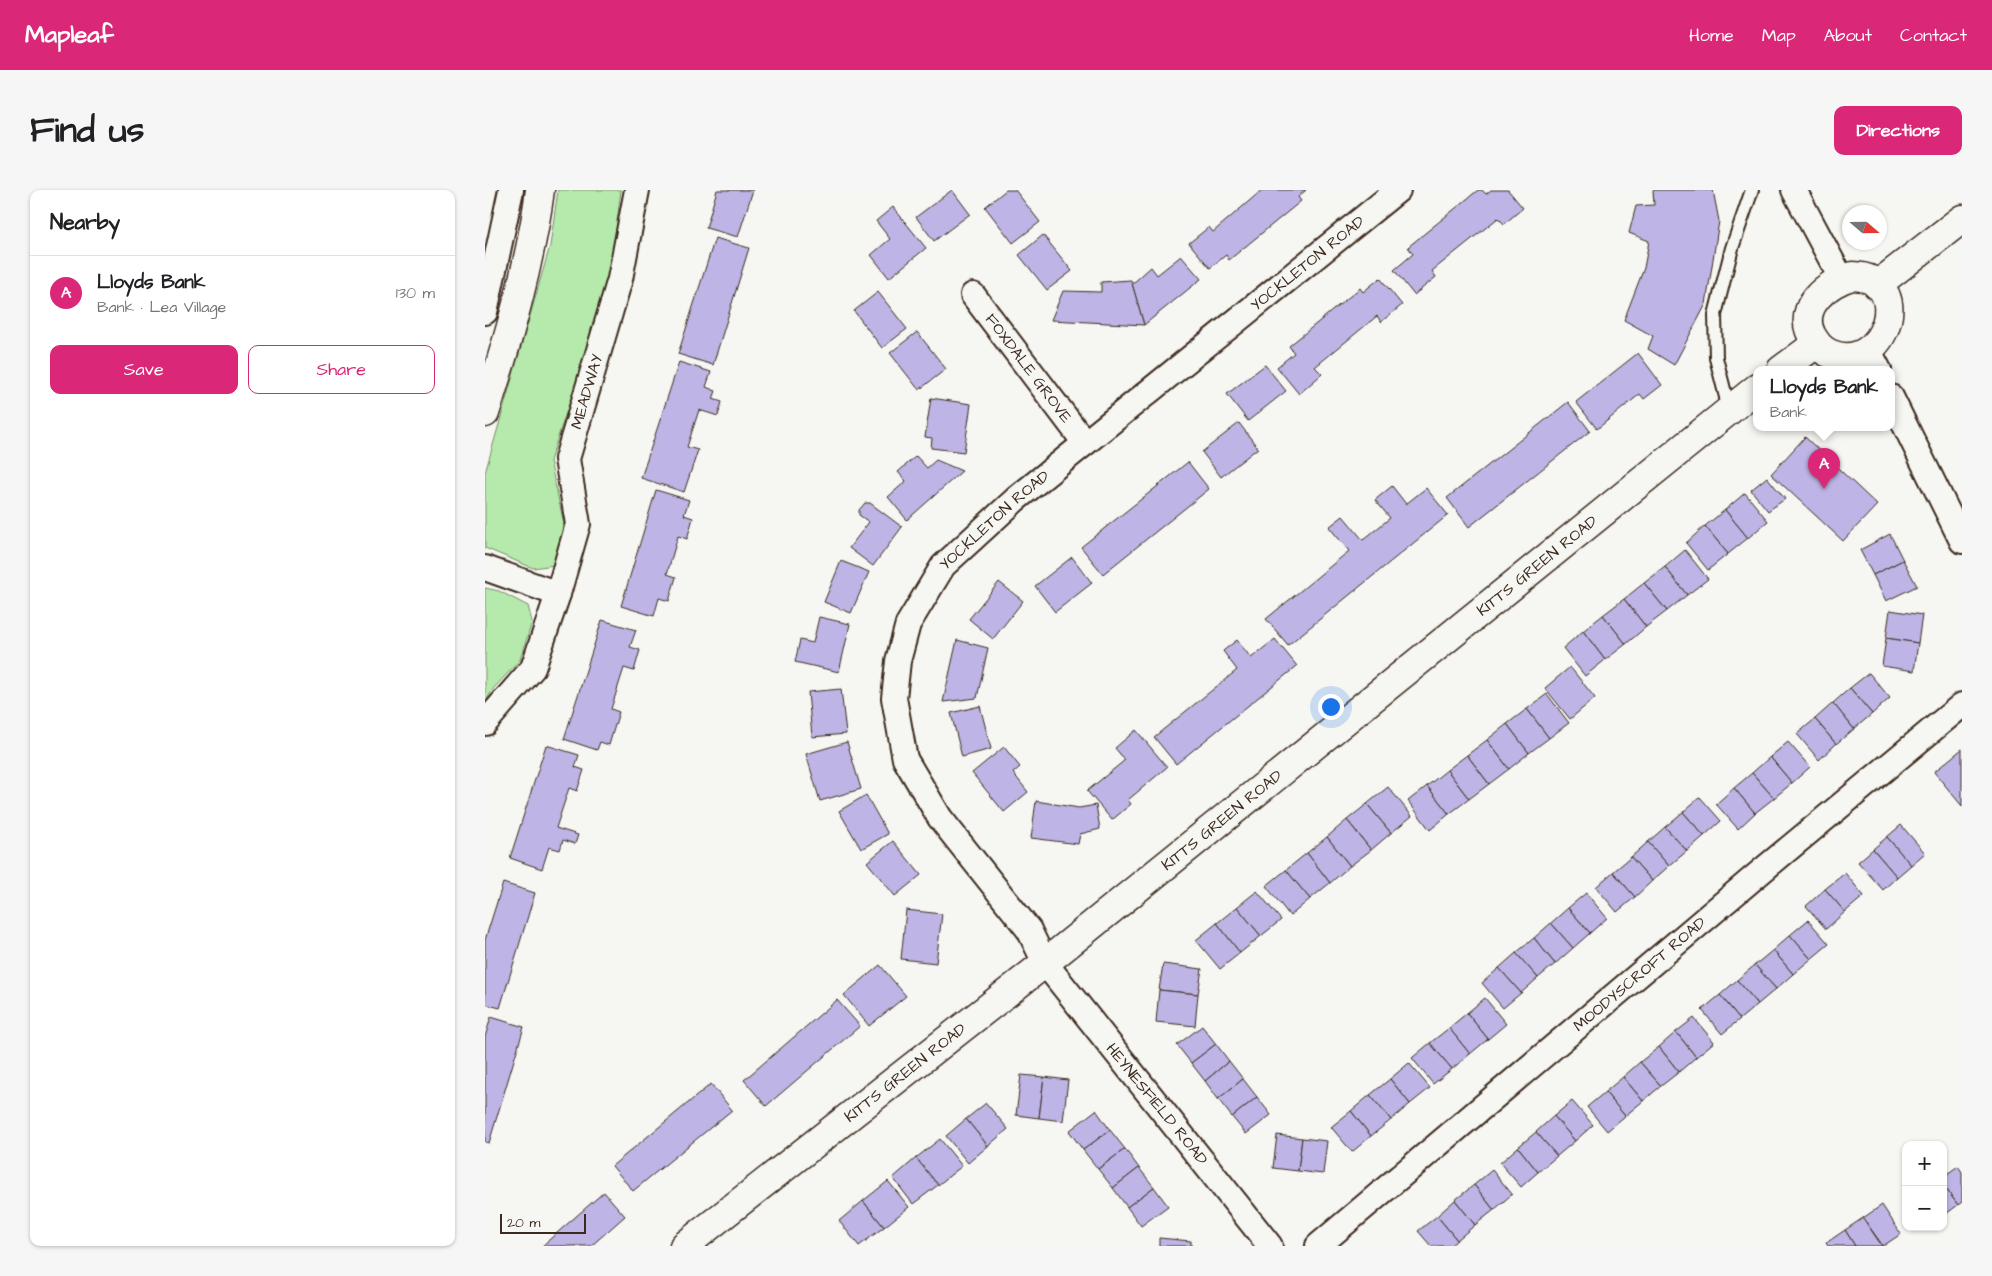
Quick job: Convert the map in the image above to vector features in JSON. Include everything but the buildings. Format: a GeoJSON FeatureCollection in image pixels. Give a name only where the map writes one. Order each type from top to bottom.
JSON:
{"type":"FeatureCollection","features":[{"type":"Feature","properties":{"kind":"street"},"geometry":{"type":"LineString","coordinates":[[485,312],[511,190]]}},
{"type":"Feature","properties":{"kind":"street"},"geometry":{"type":"LineString","coordinates":[[485,413],[510,333],[537,218],[540,190]]}},
{"type":"Feature","properties":{"kind":"street","name":"MEADWAY"},"geometry":{"type":"LineString","coordinates":[[485,724],[533,668],[558,594],[578,524],[567,459],[620,279],[637,190]]}},
{"type":"Feature","properties":{"kind":"street","name":"YOCKLETON ROAD"},"geometry":{"type":"LineString","coordinates":[[1045,963],[1029,930],[940,818],[905,759],[894,698],[898,661],[908,624],[943,566],[1016,499],[1398,190]]}},
{"type":"Feature","properties":{"kind":"street"},"geometry":{"type":"LineString","coordinates":[[1794,190],[1841,278]]}},
{"type":"Feature","properties":{"kind":"street"},"geometry":{"type":"LineString","coordinates":[[1877,285],[1962,218]]}},
{"type":"Feature","properties":{"kind":"street"},"geometry":{"type":"LineString","coordinates":[[1863,276],[1877,285],[1885,295],[1889,306],[1889,320],[1873,360],[1854,356],[1842,358],[1822,349],[1816,344],[1809,331],[1807,315],[1812,304],[1820,294],[1841,278],[1863,276]]}},
{"type":"Feature","properties":{"kind":"street","name":"FOXDALE GROVE"},"geometry":{"type":"LineString","coordinates":[[973,295],[1085,443]]}},
{"type":"Feature","properties":{"kind":"street"},"geometry":{"type":"LineString","coordinates":[[1786,366],[1816,344]]}},
{"type":"Feature","properties":{"kind":"street","name":"KITTS GREEN ROAD"},"geometry":{"type":"LineString","coordinates":[[684,1246],[1045,963],[1753,391]]}},
{"type":"Feature","properties":{"kind":"street"},"geometry":{"type":"LineString","coordinates":[[1895,405],[1962,541]]}},
{"type":"Feature","properties":{"kind":"street"},"geometry":{"type":"LineString","coordinates":[[485,568],[558,594]]}},
{"type":"Feature","properties":{"kind":"street","name":"MOODYSCROFT ROAD"},"geometry":{"type":"LineString","coordinates":[[1318,1246],[1962,704]]}},
{"type":"Feature","properties":{"kind":"street","name":"HEYNESFIELD ROAD"},"geometry":{"type":"LineString","coordinates":[[1045,963],[1270,1246]]}},
{"type":"Feature","properties":{"kind":"lane"},"geometry":{"type":"LineString","coordinates":[[1729,409],[1716,358],[1715,315],[1732,248],[1751,190]]}},
{"type":"Feature","properties":{"kind":"green space"},"geometry":{"type":"Polygon","coordinates":[[[558,190],[621,190],[609,284],[550,461],[566,533],[554,565],[533,568],[485,548],[485,473],[550,246],[558,190]]]}},
{"type":"Feature","properties":{"kind":"green space"},"geometry":{"type":"Polygon","coordinates":[[[485,588],[499,591],[528,606],[532,622],[520,660],[493,689],[485,703],[485,588]]]}},
{"type":"Feature","properties":{"kind":"place","name":"Lloyds Bank"},"geometry":{"type":"Point","coordinates":[1824,489]}}]}
